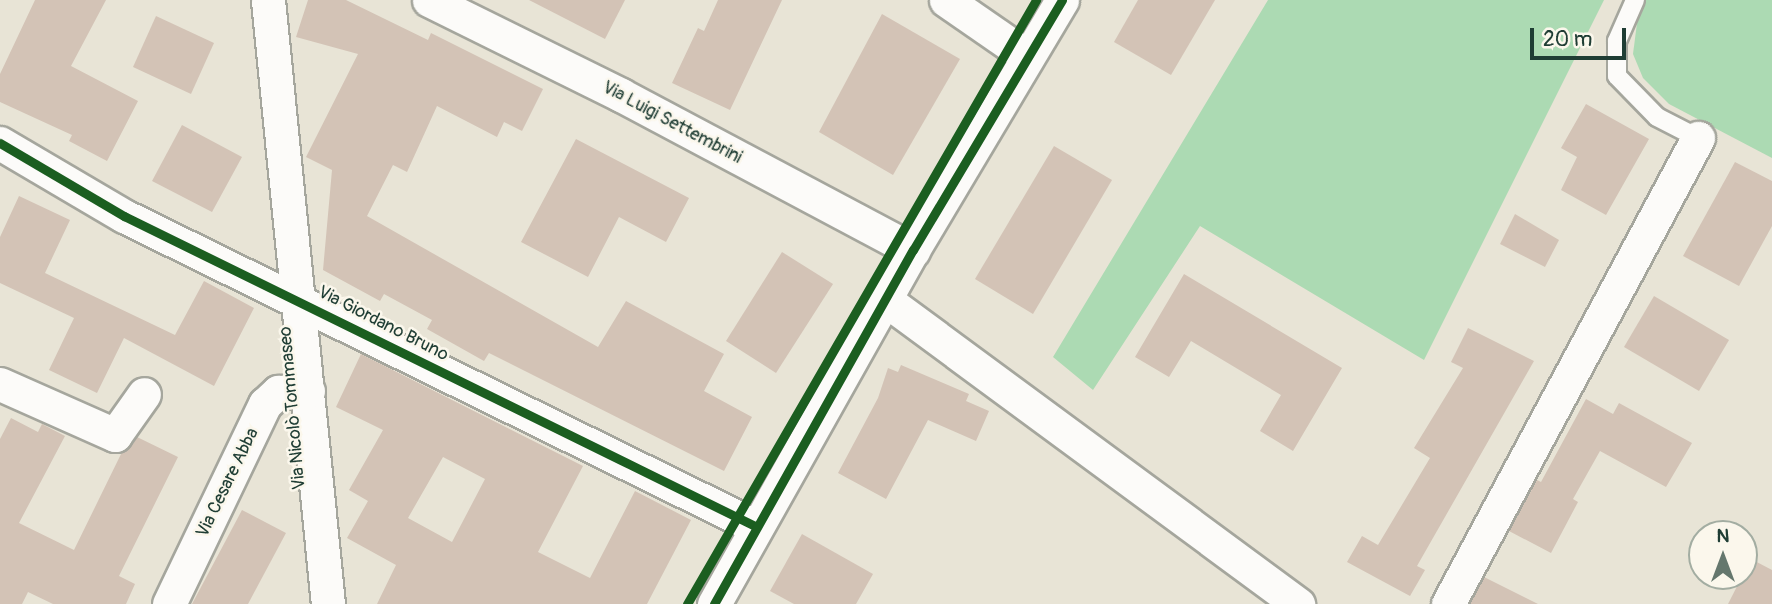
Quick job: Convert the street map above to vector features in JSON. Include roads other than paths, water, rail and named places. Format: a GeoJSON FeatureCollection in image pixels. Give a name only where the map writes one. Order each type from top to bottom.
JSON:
{"type":"FeatureCollection","features":[{"type":"Feature","properties":{"kind":"street","name":"Via Nicolò Tommaseo"},"geometry":{"type":"LineString","coordinates":[[268,0],[300,300],[328,604]]}},
{"type":"Feature","properties":{"kind":"street","name":"Via Luigi Settembrini"},"geometry":{"type":"LineString","coordinates":[[429,0],[621,95],[913,250]]}},
{"type":"Feature","properties":{"kind":"street"},"geometry":{"type":"LineString","coordinates":[[947,0],[1027,56]]}},
{"type":"Feature","properties":{"kind":"street"},"geometry":{"type":"LineString","coordinates":[[714,604],[755,526],[887,301],[913,250],[1062,0]]}},
{"type":"Feature","properties":{"kind":"street"},"geometry":{"type":"LineString","coordinates":[[1448,604],[1698,138]]}},
{"type":"Feature","properties":{"kind":"street","name":"Via Giordano Bruno"},"geometry":{"type":"LineString","coordinates":[[0,143],[124,216],[300,300],[755,526]]}},
{"type":"Feature","properties":{"kind":"street"},"geometry":{"type":"LineString","coordinates":[[887,301],[1298,604]]}},
{"type":"Feature","properties":{"kind":"street"},"geometry":{"type":"LineString","coordinates":[[0,384],[115,435],[144,394]]}},
{"type":"Feature","properties":{"kind":"street","name":"Via Cesare Abba"},"geometry":{"type":"LineString","coordinates":[[169,604],[265,404],[278,392],[308,391]]}},
{"type":"Feature","properties":{"kind":"lane"},"geometry":{"type":"LineString","coordinates":[[1635,0],[1617,41],[1617,76],[1657,117],[1698,138]]}}]}
